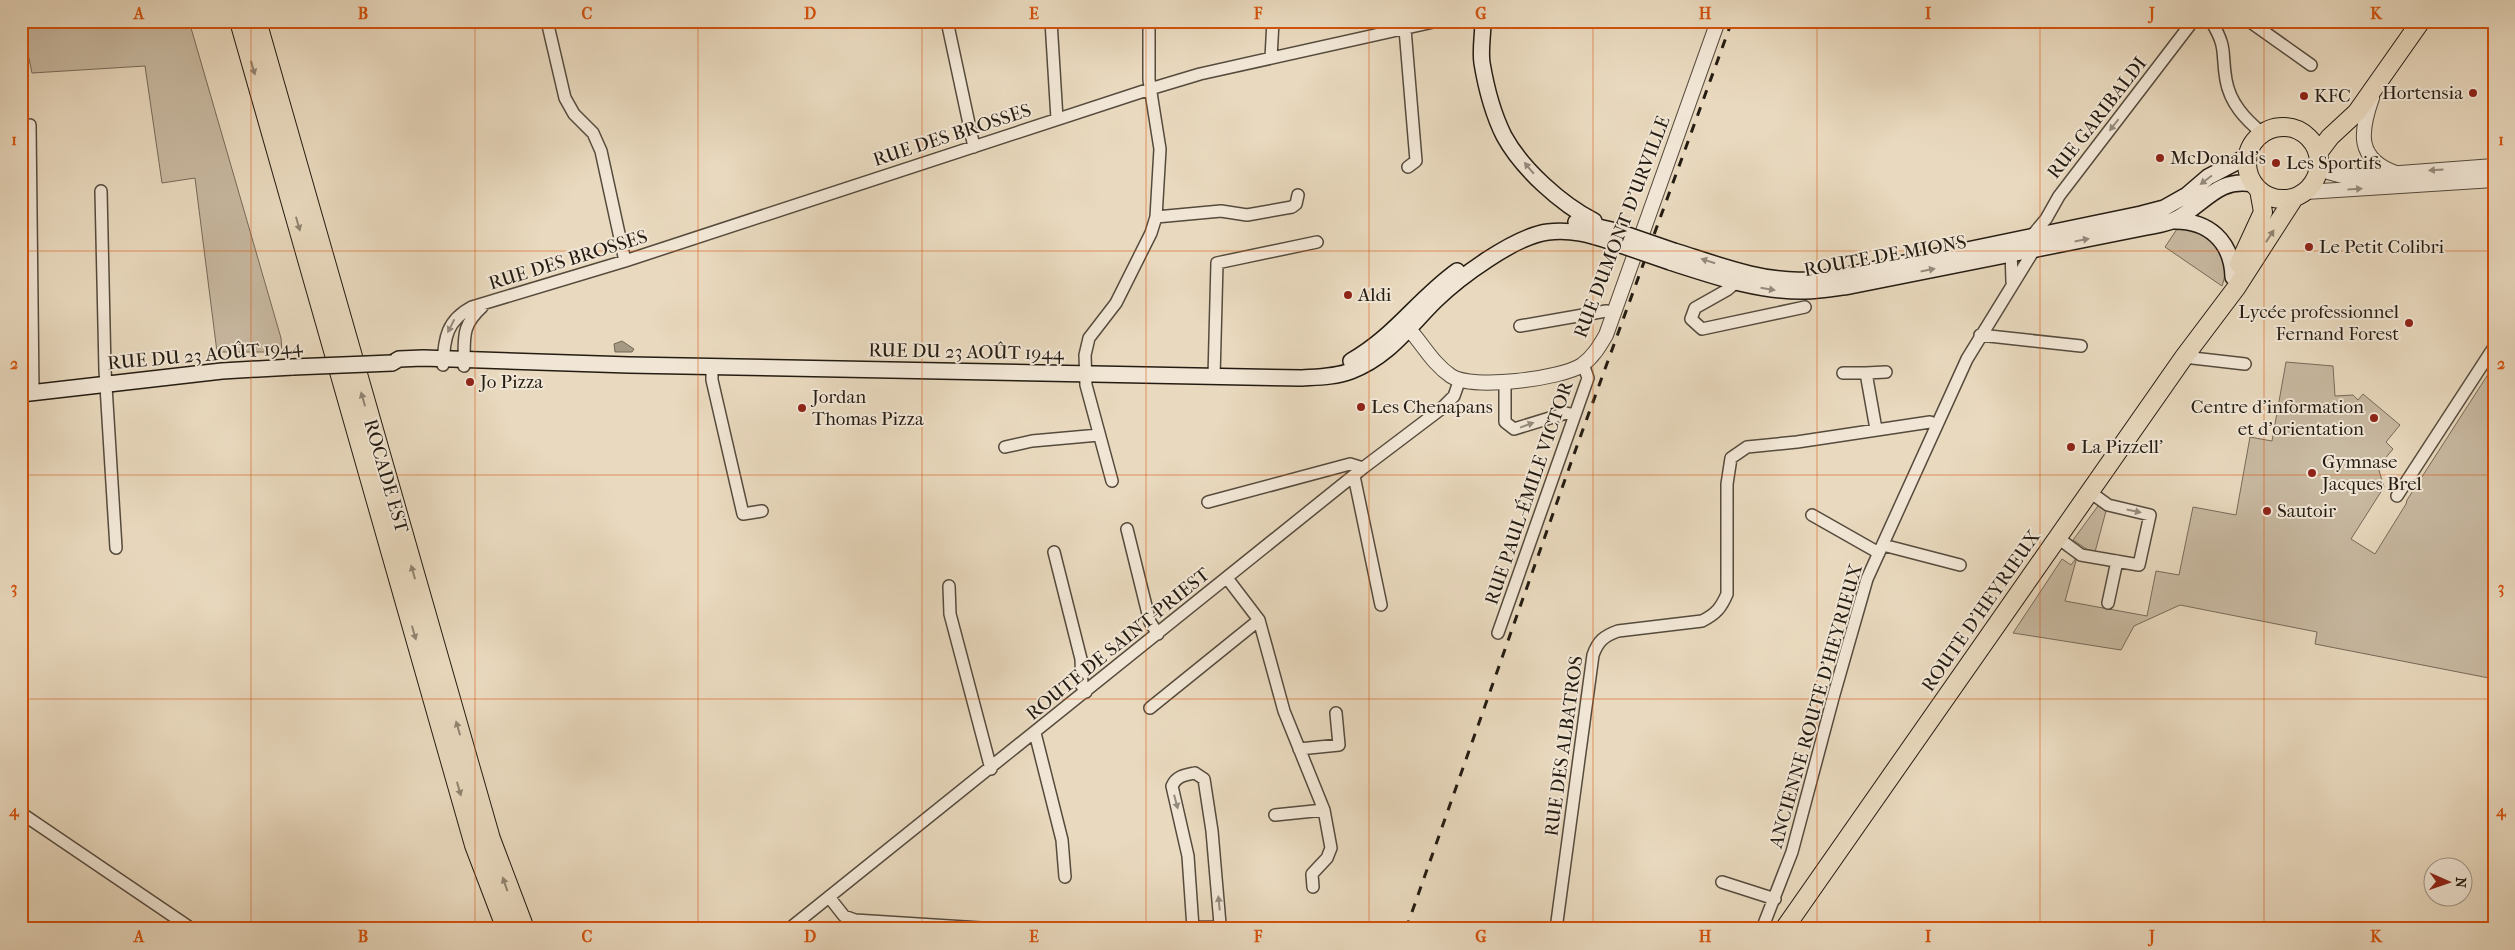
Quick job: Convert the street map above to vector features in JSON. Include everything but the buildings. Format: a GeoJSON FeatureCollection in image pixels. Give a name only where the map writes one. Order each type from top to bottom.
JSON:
{"type":"FeatureCollection","features":[{"type":"Feature","properties":{"kind":"highway","name":"ROCADE EST"},"geometry":{"type":"LineString","coordinates":[[240,21],[475,845],[507,929]]}},
{"type":"Feature","properties":{"kind":"highway","name":"ROCADE EST"},"geometry":{"type":"LineString","coordinates":[[256,21],[490,839],[524,929]]}},
{"type":"Feature","properties":{"kind":"main road"},"geometry":{"type":"LineString","coordinates":[[1483,21],[1482,61],[1490,99],[1504,136],[1528,168],[1562,202],[1611,233]]}},
{"type":"Feature","properties":{"kind":"main road"},"geometry":{"type":"LineString","coordinates":[[2319,160],[2306,134],[2284,126],[2262,133],[2248,156],[2247,165],[2256,187],[2275,199],[2300,195],[2318,176],[2319,160],[2330,137],[2357,112],[2421,21]]}},
{"type":"Feature","properties":{"kind":"main road"},"geometry":{"type":"LineString","coordinates":[[2306,134],[2323,126],[2377,84]]}},
{"type":"Feature","properties":{"kind":"main road","name":"ROUTE DE MIONS"},"geometry":{"type":"LineString","coordinates":[[2032,244],[2164,208],[2187,195],[2208,177],[2248,156]]}},
{"type":"Feature","properties":{"kind":"main road","name":"ROUTE DE MIONS"},"geometry":{"type":"LineString","coordinates":[[2173,220],[2198,205],[2221,186],[2239,182],[2256,187]]}},
{"type":"Feature","properties":{"kind":"main road","name":"ROUTE D'HEYRIEUX"},"geometry":{"type":"LineString","coordinates":[[2212,318],[2263,212],[2256,187]]}},
{"type":"Feature","properties":{"kind":"main road","name":"ROUTE D'HEYRIEUX"},"geometry":{"type":"LineString","coordinates":[[1784,929],[2184,357],[2236,288],[2300,195]]}},
{"type":"Feature","properties":{"kind":"main road","name":"ROUTE DE MIONS"},"geometry":{"type":"LineString","coordinates":[[1611,233],[1672,257],[1774,290],[1806,291],[1850,286],[2011,248],[2173,220],[2198,223],[2208,228],[2223,241],[2231,256],[2233,277]]}},
{"type":"Feature","properties":{"kind":"main road","name":"RUE DU 23 AOÛT 1944"},"geometry":{"type":"LineString","coordinates":[[27,393],[222,371],[392,363],[399,359],[464,363],[1214,377],[1329,377],[1350,371],[1390,349],[1401,331],[1468,273],[1505,249],[1546,232],[1611,233]]}},
{"type":"Feature","properties":{"kind":"street"},"geometry":{"type":"LineString","coordinates":[[547,21],[565,98],[574,114],[593,133],[601,151],[625,261]]}},
{"type":"Feature","properties":{"kind":"street"},"geometry":{"type":"LineString","coordinates":[[947,21],[974,147]]}},
{"type":"Feature","properties":{"kind":"street"},"geometry":{"type":"LineString","coordinates":[[1051,21],[1057,119]]}},
{"type":"Feature","properties":{"kind":"street"},"geometry":{"type":"LineString","coordinates":[[1112,480],[1085,374],[1089,338],[1116,303],[1151,233],[1156,218],[1160,148],[1159,131],[1150,89],[1149,21]]}},
{"type":"Feature","properties":{"kind":"street"},"geometry":{"type":"LineString","coordinates":[[1271,58],[1273,21]]}},
{"type":"Feature","properties":{"kind":"street","name":"RUE DES BROSSES"},"geometry":{"type":"LineString","coordinates":[[443,362],[447,334],[454,319],[472,308],[625,261],[1150,89],[1271,58],[1438,21]]}},
{"type":"Feature","properties":{"kind":"street","name":"RUE DUMONT D'URVILLE"},"geometry":{"type":"LineString","coordinates":[[1460,379],[1541,379],[1557,376],[1583,364],[1597,351],[1606,336],[1718,21]]}},
{"type":"Feature","properties":{"kind":"street","name":"RUE GARIBALDI"},"geometry":{"type":"LineString","coordinates":[[2032,244],[2059,196],[2193,21]]}},
{"type":"Feature","properties":{"kind":"street"},"geometry":{"type":"LineString","coordinates":[[2210,21],[2221,38],[2228,91],[2248,122],[2262,133]]}},
{"type":"Feature","properties":{"kind":"street"},"geometry":{"type":"LineString","coordinates":[[2249,21],[2311,65]]}},
{"type":"Feature","properties":{"kind":"street"},"geometry":{"type":"LineString","coordinates":[[1405,29],[1416,161],[1408,167]]}},
{"type":"Feature","properties":{"kind":"street"},"geometry":{"type":"LineString","coordinates":[[2377,84],[2363,126],[2362,137],[2370,157],[2383,168],[2397,173]]}},
{"type":"Feature","properties":{"kind":"street"},"geometry":{"type":"LineString","coordinates":[[27,393],[31,370],[30,126]]}},
{"type":"Feature","properties":{"kind":"street"},"geometry":{"type":"LineString","coordinates":[[2319,160],[2328,172],[2346,177],[2494,166]]}},
{"type":"Feature","properties":{"kind":"street"},"geometry":{"type":"LineString","coordinates":[[2300,195],[2494,180]]}},
{"type":"Feature","properties":{"kind":"street"},"geometry":{"type":"LineString","coordinates":[[102,191],[106,383],[116,548]]}},
{"type":"Feature","properties":{"kind":"street"},"geometry":{"type":"LineString","coordinates":[[1156,218],[1221,210],[1247,216],[1292,207],[1296,204],[1298,195]]}},
{"type":"Feature","properties":{"kind":"street"},"geometry":{"type":"LineString","coordinates":[[1214,377],[1217,263],[1317,242]]}},
{"type":"Feature","properties":{"kind":"street","name":"ANCIENNE ROUTE D'HEYRIEUX"},"geometry":{"type":"LineString","coordinates":[[1762,929],[1792,852],[1860,599],[1937,425],[1980,335],[2032,244]]}},
{"type":"Feature","properties":{"kind":"street"},"geometry":{"type":"LineString","coordinates":[[2011,248],[2012,282]]}},
{"type":"Feature","properties":{"kind":"street"},"geometry":{"type":"LineString","coordinates":[[1741,278],[1695,308],[1691,319],[1702,329],[1806,307]]}},
{"type":"Feature","properties":{"kind":"street","name":"RUE DES BROSSES"},"geometry":{"type":"LineString","coordinates":[[464,363],[466,325],[471,317],[484,305]]}},
{"type":"Feature","properties":{"kind":"street"},"geometry":{"type":"LineString","coordinates":[[1520,326],[1606,311],[1614,312]]}},
{"type":"Feature","properties":{"kind":"street"},"geometry":{"type":"LineString","coordinates":[[1401,331],[1446,372],[1460,379]]}},
{"type":"Feature","properties":{"kind":"street"},"geometry":{"type":"LineString","coordinates":[[1980,335],[2081,346]]}},
{"type":"Feature","properties":{"kind":"street"},"geometry":{"type":"LineString","coordinates":[[2397,496],[2494,348]]}},
{"type":"Feature","properties":{"kind":"street"},"geometry":{"type":"LineString","coordinates":[[2184,357],[2245,364]]}},
{"type":"Feature","properties":{"kind":"street","name":"RUE PAUL-ÉMILE VICTOR"},"geometry":{"type":"LineString","coordinates":[[1498,633],[1588,378],[1583,364]]}},
{"type":"Feature","properties":{"kind":"street"},"geometry":{"type":"LineString","coordinates":[[712,367],[712,380],[743,514],[762,511]]}},
{"type":"Feature","properties":{"kind":"street"},"geometry":{"type":"LineString","coordinates":[[1842,374],[1886,372]]}},
{"type":"Feature","properties":{"kind":"street"},"geometry":{"type":"LineString","coordinates":[[1866,373],[1876,429]]}},
{"type":"Feature","properties":{"kind":"street","name":"ROUTE DE SAINT-PRIEST"},"geometry":{"type":"LineString","coordinates":[[789,929],[1359,472],[1441,410],[1454,396],[1460,379]]}},
{"type":"Feature","properties":{"kind":"street"},"geometry":{"type":"LineString","coordinates":[[1505,380],[1505,422],[1514,429],[1566,413],[1575,415]]}},
{"type":"Feature","properties":{"kind":"street","name":"RUE DES ALBATROS"},"geometry":{"type":"LineString","coordinates":[[1556,929],[1597,643],[1606,635],[1618,631],[1702,621],[1714,615],[1721,606],[1726,594],[1727,484],[1731,458],[1747,447],[1798,442],[1930,422],[1937,425]]}},
{"type":"Feature","properties":{"kind":"street"},"geometry":{"type":"LineString","coordinates":[[1005,447],[1032,441],[1100,435]]}},
{"type":"Feature","properties":{"kind":"street"},"geometry":{"type":"LineString","coordinates":[[1208,502],[1350,464],[1359,472],[1381,605]]}},
{"type":"Feature","properties":{"kind":"street"},"geometry":{"type":"LineString","coordinates":[[2058,538],[2081,554],[2139,565],[2150,515],[2108,506],[2090,492]]}},
{"type":"Feature","properties":{"kind":"street"},"geometry":{"type":"LineString","coordinates":[[1812,515],[1881,549],[1960,565]]}},
{"type":"Feature","properties":{"kind":"street"},"geometry":{"type":"LineString","coordinates":[[1127,529],[1150,622],[1158,634]]}},
{"type":"Feature","properties":{"kind":"street"},"geometry":{"type":"LineString","coordinates":[[1054,552],[1081,659],[1082,686],[1086,692]]}},
{"type":"Feature","properties":{"kind":"street"},"geometry":{"type":"LineString","coordinates":[[2108,603],[2117,561]]}},
{"type":"Feature","properties":{"kind":"street"},"geometry":{"type":"LineString","coordinates":[[1227,578],[1258,620],[1284,711],[1324,810],[1331,848],[1326,858],[1312,874],[1313,887]]}},
{"type":"Feature","properties":{"kind":"street"},"geometry":{"type":"LineString","coordinates":[[949,586],[950,614],[991,768]]}},
{"type":"Feature","properties":{"kind":"street"},"geometry":{"type":"LineString","coordinates":[[1150,708],[1258,620]]}},
{"type":"Feature","properties":{"kind":"street"},"geometry":{"type":"LineString","coordinates":[[1299,749],[1339,745],[1336,713]]}},
{"type":"Feature","properties":{"kind":"street"},"geometry":{"type":"LineString","coordinates":[[1035,733],[1062,840],[1065,877]]}},
{"type":"Feature","properties":{"kind":"street"},"geometry":{"type":"LineString","coordinates":[[1110,929],[1193,928],[1217,926],[1221,921],[1212,831],[1204,779],[1195,773],[1183,775],[1174,781],[1172,786],[1188,856],[1193,928]]}},
{"type":"Feature","properties":{"kind":"street"},"geometry":{"type":"LineString","coordinates":[[1275,815],[1324,810]]}},
{"type":"Feature","properties":{"kind":"street"},"geometry":{"type":"LineString","coordinates":[[21,813],[192,929]]}},
{"type":"Feature","properties":{"kind":"street"},"geometry":{"type":"LineString","coordinates":[[1722,882],[1775,898]]}},
{"type":"Feature","properties":{"kind":"street"},"geometry":{"type":"LineString","coordinates":[[829,897],[844,916],[854,920],[997,929]]}},
{"type":"Feature","properties":{"kind":"shaded area"},"geometry":{"type":"Polygon","coordinates":[[[21,21],[189,21],[281,338],[282,352],[217,352],[195,178],[162,183],[145,66],[32,73],[21,21]]]}},
{"type":"Feature","properties":{"kind":"shaded area"},"geometry":{"type":"Polygon","coordinates":[[[2186,228],[2209,237],[2220,249],[2225,267],[2222,286],[2165,247],[2177,229],[2186,228]]]}},
{"type":"Feature","properties":{"kind":"shaded area"},"geometry":{"type":"Polygon","coordinates":[[[622,341],[634,349],[632,352],[615,352],[614,344],[622,341]]]}},
{"type":"Feature","properties":{"kind":"shaded area"},"geometry":{"type":"Polygon","coordinates":[[[2286,362],[2333,366],[2335,396],[2353,395],[2358,400],[2363,394],[2400,425],[2386,442],[2393,449],[2378,467],[2384,487],[2351,539],[2375,554],[2407,500],[2494,365],[2494,679],[2315,644],[2317,632],[2180,605],[2134,626],[2121,650],[2013,633],[2062,559],[2071,565],[2077,557],[2065,601],[2147,616],[2156,571],[2179,575],[2193,507],[2236,515],[2250,437],[2272,441],[2286,362]]]}},
{"type":"Feature","properties":{"kind":"shaded area"},"geometry":{"type":"Polygon","coordinates":[[[2098,506],[2106,511],[2095,552],[2088,550],[2073,540],[2098,506]]]}},
{"type":"Feature","properties":{"kind":"railway"},"geometry":{"type":"LineString","coordinates":[[1406,929],[1578,443],[1732,21]]}},
{"type":"Feature","properties":{"kind":"place","name":"Hortensia"},"geometry":{"type":"Point","coordinates":[2473,93]}},
{"type":"Feature","properties":{"kind":"place","name":"KFC"},"geometry":{"type":"Point","coordinates":[2304,96]}},
{"type":"Feature","properties":{"kind":"place","name":"McDonald's"},"geometry":{"type":"Point","coordinates":[2160,158]}},
{"type":"Feature","properties":{"kind":"place","name":"Les Sportifs"},"geometry":{"type":"Point","coordinates":[2276,163]}},
{"type":"Feature","properties":{"kind":"place","name":"Le Petit Colibri"},"geometry":{"type":"Point","coordinates":[2309,247]}},
{"type":"Feature","properties":{"kind":"place","name":"Aldi"},"geometry":{"type":"Point","coordinates":[1348,295]}},
{"type":"Feature","properties":{"kind":"place","name":"Lycée professionnel Fernand Forest"},"geometry":{"type":"Point","coordinates":[2409,323]}},
{"type":"Feature","properties":{"kind":"place","name":"Jo Pizza"},"geometry":{"type":"Point","coordinates":[470,382]}},
{"type":"Feature","properties":{"kind":"place","name":"Les Chenapans"},"geometry":{"type":"Point","coordinates":[1361,407]}},
{"type":"Feature","properties":{"kind":"place","name":"Jordan Thomas Pizza"},"geometry":{"type":"Point","coordinates":[802,408]}},
{"type":"Feature","properties":{"kind":"place","name":"Centre d'information et d'orientation"},"geometry":{"type":"Point","coordinates":[2374,418]}},
{"type":"Feature","properties":{"kind":"place","name":"La Pizzell'"},"geometry":{"type":"Point","coordinates":[2071,447]}},
{"type":"Feature","properties":{"kind":"place","name":"Gymnase Jacques Brel"},"geometry":{"type":"Point","coordinates":[2312,473]}},
{"type":"Feature","properties":{"kind":"place","name":"Sautoir"},"geometry":{"type":"Point","coordinates":[2267,511]}}]}
